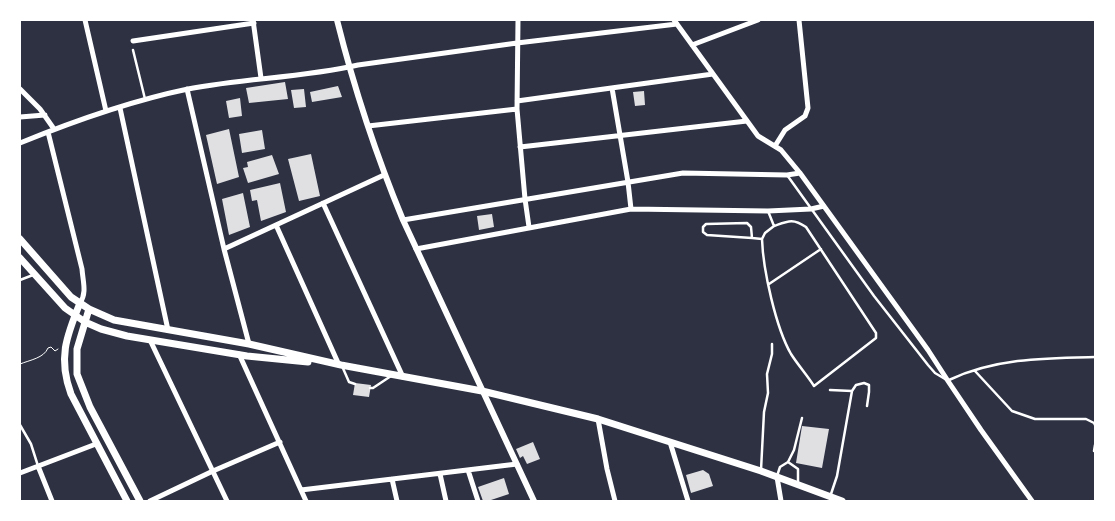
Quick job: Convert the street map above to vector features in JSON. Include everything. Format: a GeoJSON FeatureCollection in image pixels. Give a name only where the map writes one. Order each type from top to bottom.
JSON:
{"type":"FeatureCollection","features":[{"type":"Feature","properties":{"kind":"main road"},"geometry":{"type":"LineString","coordinates":[[20,239],[63,288],[80,303],[114,320],[249,344],[340,365],[482,391],[598,419],[761,471],[831,499],[842,501]]}},
{"type":"Feature","properties":{"kind":"main road"},"geometry":{"type":"LineString","coordinates":[[20,258],[54,297],[74,316],[101,329],[150,340],[239,354],[340,365]]}},
{"type":"Feature","properties":{"kind":"main road"},"geometry":{"type":"LineString","coordinates":[[80,303],[65,346],[64,367],[67,384],[96,444],[127,501]]}},
{"type":"Feature","properties":{"kind":"main road"},"geometry":{"type":"LineString","coordinates":[[89,309],[76,359],[79,381],[90,406],[140,501]]}},
{"type":"Feature","properties":{"kind":"street"},"geometry":{"type":"LineString","coordinates":[[85,20],[106,111]]}},
{"type":"Feature","properties":{"kind":"street"},"geometry":{"type":"LineString","coordinates":[[336,20],[349,67],[384,174],[416,249],[534,501]]}},
{"type":"Feature","properties":{"kind":"street"},"geometry":{"type":"LineString","coordinates":[[518,20],[517,109],[529,227]]}},
{"type":"Feature","properties":{"kind":"street"},"geometry":{"type":"LineString","coordinates":[[739,20],[740,27]]}},
{"type":"Feature","properties":{"kind":"street"},"geometry":{"type":"LineString","coordinates":[[692,45],[758,20]]}},
{"type":"Feature","properties":{"kind":"street"},"geometry":{"type":"LineString","coordinates":[[775,146],[785,130],[805,116],[808,108],[798,20]]}},
{"type":"Feature","properties":{"kind":"street"},"geometry":{"type":"LineString","coordinates":[[133,41],[254,22],[260,78]]}},
{"type":"Feature","properties":{"kind":"street"},"geometry":{"type":"LineString","coordinates":[[20,143],[106,111],[187,89],[260,78],[340,70],[349,67],[675,22],[762,140],[775,146],[800,173],[928,350],[1032,501]]}},
{"type":"Feature","properties":{"kind":"street"},"geometry":{"type":"LineString","coordinates":[[517,101],[714,74]]}},
{"type":"Feature","properties":{"kind":"street"},"geometry":{"type":"LineString","coordinates":[[612,88],[631,209]]}},
{"type":"Feature","properties":{"kind":"street"},"geometry":{"type":"LineString","coordinates":[[20,89],[45,115],[54,129]]}},
{"type":"Feature","properties":{"kind":"street"},"geometry":{"type":"LineString","coordinates":[[187,89],[224,249],[249,344]]}},
{"type":"Feature","properties":{"kind":"street"},"geometry":{"type":"LineString","coordinates":[[120,108],[168,330]]}},
{"type":"Feature","properties":{"kind":"street"},"geometry":{"type":"LineString","coordinates":[[368,126],[517,109]]}},
{"type":"Feature","properties":{"kind":"street"},"geometry":{"type":"LineString","coordinates":[[20,117],[45,115]]}},
{"type":"Feature","properties":{"kind":"street"},"geometry":{"type":"LineString","coordinates":[[520,147],[747,121]]}},
{"type":"Feature","properties":{"kind":"street"},"geometry":{"type":"LineString","coordinates":[[48,132],[82,270],[84,297],[80,303]]}},
{"type":"Feature","properties":{"kind":"street"},"geometry":{"type":"LineString","coordinates":[[403,220],[525,198],[683,173],[787,176],[800,173]]}},
{"type":"Feature","properties":{"kind":"street"},"geometry":{"type":"LineString","coordinates":[[224,249],[384,174]]}},
{"type":"Feature","properties":{"kind":"street"},"geometry":{"type":"LineString","coordinates":[[323,203],[403,377]]}},
{"type":"Feature","properties":{"kind":"street"},"geometry":{"type":"LineString","coordinates":[[416,249],[631,209],[768,211],[811,210],[824,206]]}},
{"type":"Feature","properties":{"kind":"street"},"geometry":{"type":"LineString","coordinates":[[276,225],[340,365]]}},
{"type":"Feature","properties":{"kind":"street"},"geometry":{"type":"LineString","coordinates":[[150,340],[227,501]]}},
{"type":"Feature","properties":{"kind":"street"},"geometry":{"type":"LineString","coordinates":[[239,354],[306,501]]}},
{"type":"Feature","properties":{"kind":"street"},"geometry":{"type":"LineString","coordinates":[[598,419],[615,501]]}},
{"type":"Feature","properties":{"kind":"street"},"geometry":{"type":"LineString","coordinates":[[150,501],[280,442]]}},
{"type":"Feature","properties":{"kind":"street"},"geometry":{"type":"LineString","coordinates":[[670,442],[688,501]]}},
{"type":"Feature","properties":{"kind":"street"},"geometry":{"type":"LineString","coordinates":[[20,474],[96,444]]}},
{"type":"Feature","properties":{"kind":"street"},"geometry":{"type":"LineString","coordinates":[[301,490],[517,464]]}},
{"type":"Feature","properties":{"kind":"street"},"geometry":{"type":"LineString","coordinates":[[38,466],[52,501]]}},
{"type":"Feature","properties":{"kind":"street"},"geometry":{"type":"LineString","coordinates":[[468,470],[478,501]]}},
{"type":"Feature","properties":{"kind":"street"},"geometry":{"type":"LineString","coordinates":[[440,474],[446,501]]}},
{"type":"Feature","properties":{"kind":"street"},"geometry":{"type":"LineString","coordinates":[[777,477],[781,501]]}},
{"type":"Feature","properties":{"kind":"street"},"geometry":{"type":"LineString","coordinates":[[392,479],[397,501]]}},
{"type":"Feature","properties":{"kind":"lane"},"geometry":{"type":"LineString","coordinates":[[133,50],[145,101]]}},
{"type":"Feature","properties":{"kind":"lane"},"geometry":{"type":"LineString","coordinates":[[787,176],[874,296],[928,366],[948,381],[998,364],[1037,358],[1095,357]]}},
{"type":"Feature","properties":{"kind":"lane"},"geometry":{"type":"LineString","coordinates":[[768,211],[774,226]]}},
{"type":"Feature","properties":{"kind":"lane"},"geometry":{"type":"LineString","coordinates":[[790,221],[799,222],[806,227],[874,327],[876,338],[814,386],[791,354],[778,322],[769,284],[762,239],[764,234],[774,226],[790,221]]}},
{"type":"Feature","properties":{"kind":"lane"},"geometry":{"type":"LineString","coordinates":[[752,238],[751,227],[747,224],[706,224],[702,227],[703,232],[707,235],[762,239]]}},
{"type":"Feature","properties":{"kind":"lane"},"geometry":{"type":"LineString","coordinates":[[769,284],[821,249]]}},
{"type":"Feature","properties":{"kind":"lane"},"geometry":{"type":"LineString","coordinates":[[20,280],[34,274]]}},
{"type":"Feature","properties":{"kind":"lane"},"geometry":{"type":"LineString","coordinates":[[761,471],[764,412],[768,393],[767,374],[772,354],[772,344]]}},
{"type":"Feature","properties":{"kind":"lane"},"geometry":{"type":"LineString","coordinates":[[340,365],[349,382],[355,384]]}},
{"type":"Feature","properties":{"kind":"lane"},"geometry":{"type":"LineString","coordinates":[[975,371],[1012,411],[1035,419],[1086,419],[1095,425]]}},
{"type":"Feature","properties":{"kind":"lane"},"geometry":{"type":"LineString","coordinates":[[370,388],[373,388],[392,375]]}},
{"type":"Feature","properties":{"kind":"lane"},"geometry":{"type":"LineString","coordinates":[[831,499],[852,391],[856,385],[864,383],[869,385],[866,406]]}},
{"type":"Feature","properties":{"kind":"lane"},"geometry":{"type":"LineString","coordinates":[[830,390],[852,391]]}},
{"type":"Feature","properties":{"kind":"lane"},"geometry":{"type":"LineString","coordinates":[[777,477],[780,467],[788,462],[794,450],[802,418]]}},
{"type":"Feature","properties":{"kind":"lane"},"geometry":{"type":"LineString","coordinates":[[20,425],[31,444],[38,466]]}},
{"type":"Feature","properties":{"kind":"lane"},"geometry":{"type":"LineString","coordinates":[[1094,451],[1095,444]]}},
{"type":"Feature","properties":{"kind":"lane"},"geometry":{"type":"LineString","coordinates":[[788,462],[798,469],[798,485]]}},
{"type":"Feature","properties":{"kind":"path"},"geometry":{"type":"LineString","coordinates":[[20,364],[46,353],[48,348],[51,347],[55,351],[58,350],[57,344],[60,343],[65,346]]}},
{"type":"Feature","properties":{"kind":"building"},"geometry":{"type":"Polygon","coordinates":[[[285,82],[288,99],[249,103],[246,88],[285,82]]]}},
{"type":"Feature","properties":{"kind":"building"},"geometry":{"type":"Polygon","coordinates":[[[338,86],[342,97],[312,102],[310,92],[338,86]]]}},
{"type":"Feature","properties":{"kind":"building"},"geometry":{"type":"Polygon","coordinates":[[[304,89],[306,107],[294,108],[291,90],[304,89]]]}},
{"type":"Feature","properties":{"kind":"building"},"geometry":{"type":"Polygon","coordinates":[[[644,91],[645,105],[635,106],[633,92],[644,91]]]}},
{"type":"Feature","properties":{"kind":"building"},"geometry":{"type":"Polygon","coordinates":[[[240,98],[242,116],[229,118],[226,101],[240,98]]]}},
{"type":"Feature","properties":{"kind":"building"},"geometry":{"type":"Polygon","coordinates":[[[229,129],[239,177],[217,184],[206,135],[229,129]]]}},
{"type":"Feature","properties":{"kind":"building"},"geometry":{"type":"Polygon","coordinates":[[[262,130],[265,149],[242,153],[239,134],[262,130]]]}},
{"type":"Feature","properties":{"kind":"building"},"geometry":{"type":"Polygon","coordinates":[[[311,154],[320,196],[299,201],[288,159],[311,154]]]}},
{"type":"Feature","properties":{"kind":"building"},"geometry":{"type":"Polygon","coordinates":[[[272,155],[279,174],[248,183],[243,168],[248,167],[247,162],[272,155]]]}},
{"type":"Feature","properties":{"kind":"building"},"geometry":{"type":"Polygon","coordinates":[[[280,183],[286,212],[261,221],[257,200],[252,201],[250,190],[280,183]]]}},
{"type":"Feature","properties":{"kind":"building"},"geometry":{"type":"Polygon","coordinates":[[[243,193],[250,227],[229,235],[222,199],[243,193]]]}},
{"type":"Feature","properties":{"kind":"building"},"geometry":{"type":"Polygon","coordinates":[[[492,214],[494,227],[479,230],[477,216],[492,214]]]}},
{"type":"Feature","properties":{"kind":"building"},"geometry":{"type":"Polygon","coordinates":[[[355,383],[371,385],[369,397],[353,395],[355,383]]]}},
{"type":"Feature","properties":{"kind":"building"},"geometry":{"type":"Polygon","coordinates":[[[802,426],[829,429],[822,468],[796,463],[802,426]]]}},
{"type":"Feature","properties":{"kind":"building"},"geometry":{"type":"Polygon","coordinates":[[[533,442],[540,459],[527,464],[523,456],[520,458],[516,449],[533,442]]]}},
{"type":"Feature","properties":{"kind":"building"},"geometry":{"type":"Polygon","coordinates":[[[703,470],[709,474],[713,486],[691,493],[686,475],[703,470]]]}},
{"type":"Feature","properties":{"kind":"building"},"geometry":{"type":"Polygon","coordinates":[[[504,478],[509,494],[483,501],[478,487],[504,478]]]}}]}
